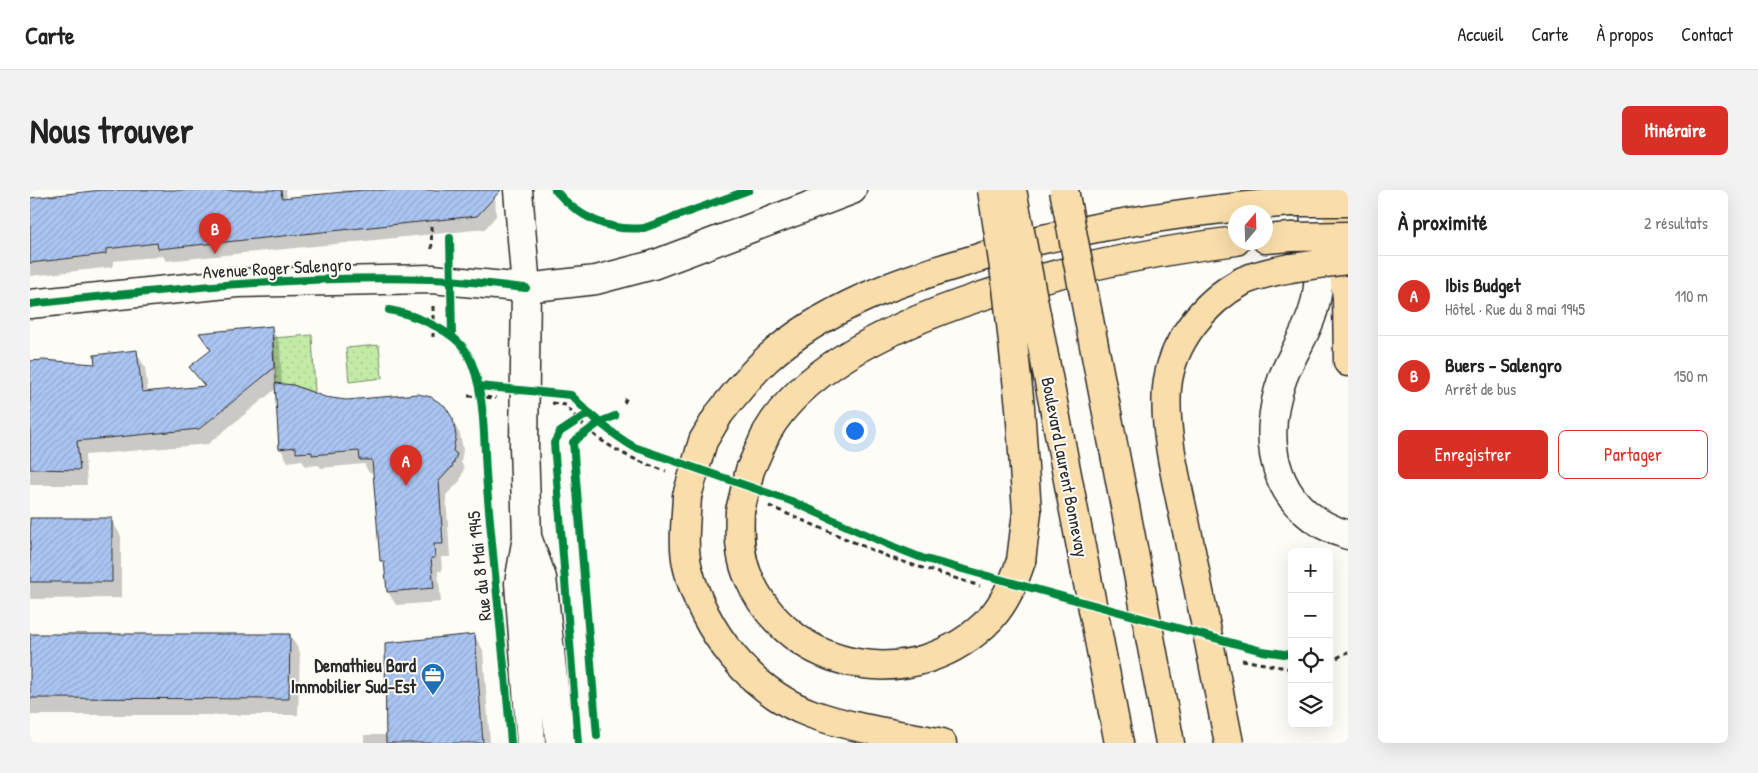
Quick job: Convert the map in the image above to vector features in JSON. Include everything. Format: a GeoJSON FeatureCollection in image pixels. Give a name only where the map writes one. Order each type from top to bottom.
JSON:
{"type":"FeatureCollection","features":[{"type":"Feature","properties":{"kind":"highway"},"geometry":{"type":"LineString","coordinates":[[992,190],[1007,287],[1020,407],[1027,512],[1021,561],[1010,591],[992,617],[972,635],[939,655],[899,664],[851,663],[826,655],[805,644],[771,611],[747,574],[739,534],[750,507],[750,470],[767,432],[778,414],[806,386],[848,357],[910,324],[948,308],[1054,274],[1193,247],[1228,242]]}},
{"type":"Feature","properties":{"kind":"highway","name":"Boulevard Laurent Bonnevay"},"geometry":{"type":"LineString","coordinates":[[1012,190],[1119,743]]}},
{"type":"Feature","properties":{"kind":"highway"},"geometry":{"type":"LineString","coordinates":[[1064,190],[1170,743]]}},
{"type":"Feature","properties":{"kind":"highway"},"geometry":{"type":"LineString","coordinates":[[1334,190],[1347,298],[1348,362]]}},
{"type":"Feature","properties":{"kind":"highway"},"geometry":{"type":"LineString","coordinates":[[942,743],[859,728],[811,713],[785,701],[753,678],[727,648],[706,616],[694,588],[685,546],[687,496],[703,441],[719,414],[739,388],[767,358],[795,338],[857,301],[943,268],[1048,238],[1213,209],[1301,196],[1348,202]]}},
{"type":"Feature","properties":{"kind":"highway"},"geometry":{"type":"LineString","coordinates":[[1278,238],[1348,236]]}},
{"type":"Feature","properties":{"kind":"highway"},"geometry":{"type":"LineString","coordinates":[[1230,743],[1170,442],[1167,387],[1172,365],[1195,321],[1220,296],[1245,280],[1291,268],[1348,260]]}},
{"type":"Feature","properties":{"kind":"street"},"geometry":{"type":"LineString","coordinates":[[518,190],[526,288],[524,446],[527,537],[542,578],[560,743]]}},
{"type":"Feature","properties":{"kind":"street","name":"Avenue Roger Salengro"},"geometry":{"type":"LineString","coordinates":[[30,304],[237,283],[432,279],[526,288],[596,280],[653,265],[852,190]]}},
{"type":"Feature","properties":{"kind":"street"},"geometry":{"type":"LineString","coordinates":[[1301,196],[1319,278],[1316,303],[1306,331],[1284,376],[1276,399],[1272,448],[1276,468],[1285,490],[1300,508],[1340,532]]}},
{"type":"Feature","properties":{"kind":"street","name":"Rue du 8 Mai 1945"},"geometry":{"type":"LineString","coordinates":[[527,537],[519,583],[533,742]]}},
{"type":"Feature","properties":{"kind":"path"},"geometry":{"type":"LineString","coordinates":[[425,323],[439,329]]}},
{"type":"Feature","properties":{"kind":"path"},"geometry":{"type":"LineString","coordinates":[[479,386],[481,406]]}},
{"type":"Feature","properties":{"kind":"path"},"geometry":{"type":"LineString","coordinates":[[624,403],[627,397]]}},
{"type":"Feature","properties":{"kind":"path"},"geometry":{"type":"LineString","coordinates":[[597,736],[573,442],[600,422],[615,416]]}},
{"type":"Feature","properties":{"kind":"path"},"geometry":{"type":"LineString","coordinates":[[572,424],[584,417]]}},
{"type":"Feature","properties":{"kind":"path"},"geometry":{"type":"LineString","coordinates":[[590,430],[625,456],[670,472]]}},
{"type":"Feature","properties":{"kind":"path"},"geometry":{"type":"LineString","coordinates":[[750,507],[788,512],[892,558],[987,589]]}},
{"type":"Feature","properties":{"kind":"path"},"geometry":{"type":"LineString","coordinates":[[1333,660],[1348,652]]}},
{"type":"Feature","properties":{"kind":"path"},"geometry":{"type":"LineString","coordinates":[[1235,658],[1259,665],[1288,669]]}},
{"type":"Feature","properties":{"kind":"green space"},"geometry":{"type":"Polygon","coordinates":[[[312,335],[315,393],[293,385],[276,386],[273,338],[312,335]]]}},
{"type":"Feature","properties":{"kind":"green space"},"geometry":{"type":"Polygon","coordinates":[[[379,345],[382,378],[349,382],[346,348],[379,345]]]}},
{"type":"Feature","properties":{"kind":"building"},"geometry":{"type":"Polygon","coordinates":[[[102,190],[281,190],[282,198],[364,190],[501,190],[477,216],[158,249],[157,243],[106,249],[106,254],[30,263],[30,198],[102,190]]]}},
{"type":"Feature","properties":{"kind":"building"},"geometry":{"type":"Polygon","coordinates":[[[272,326],[274,368],[199,429],[77,441],[80,470],[30,469],[30,361],[43,360],[95,364],[94,355],[137,350],[142,392],[205,386],[189,367],[211,350],[199,333],[272,326]]]}},
{"type":"Feature","properties":{"kind":"building"},"geometry":{"type":"Polygon","coordinates":[[[275,383],[293,385],[325,397],[346,400],[418,394],[431,397],[445,406],[453,419],[456,436],[453,451],[457,454],[452,467],[439,481],[443,544],[434,544],[435,558],[431,558],[434,588],[387,592],[384,561],[380,561],[372,460],[360,460],[359,451],[312,455],[312,452],[296,453],[296,447],[279,449],[275,383]]]}},
{"type":"Feature","properties":{"kind":"building"},"geometry":{"type":"Polygon","coordinates":[[[30,518],[112,518],[112,582],[30,582],[30,518]]]}},
{"type":"Feature","properties":{"kind":"building"},"geometry":{"type":"Polygon","coordinates":[[[30,634],[290,634],[289,699],[30,698],[30,634]]]}},
{"type":"Feature","properties":{"kind":"building","name":"Demathieu Bard Immobilier Sud-Est"},"geometry":{"type":"Polygon","coordinates":[[[475,634],[483,743],[386,743],[385,643],[475,634]]]}},
{"type":"Feature","properties":{"kind":"cycle path"},"geometry":{"type":"LineString","coordinates":[[555,190],[583,215],[606,225],[631,229],[644,228],[749,190]]}},
{"type":"Feature","properties":{"kind":"cycle path"},"geometry":{"type":"LineString","coordinates":[[450,238],[452,335]]}},
{"type":"Feature","properties":{"kind":"cycle path"},"geometry":{"type":"LineString","coordinates":[[30,304],[230,285],[331,279],[431,279],[526,288]]}},
{"type":"Feature","properties":{"kind":"cycle path"},"geometry":{"type":"LineString","coordinates":[[389,310],[410,315],[432,325],[453,338],[467,353],[478,383],[483,418],[487,487],[511,743]]}},
{"type":"Feature","properties":{"kind":"cycle path"},"geometry":{"type":"LineString","coordinates":[[479,386],[571,395],[585,410],[634,447],[791,501],[922,558],[1262,651],[1288,654]]}},
{"type":"Feature","properties":{"kind":"cycle path"},"geometry":{"type":"LineString","coordinates":[[578,743],[554,443],[560,432],[589,413]]}},
{"type":"Feature","properties":{"kind":"cycle path"},"geometry":{"type":"LineString","coordinates":[[597,736],[573,442],[600,422],[615,416]]}},
{"type":"Feature","properties":{"kind":"place","name":"Buers - Salengro"},"geometry":{"type":"Point","coordinates":[215,254]}},
{"type":"Feature","properties":{"kind":"place","name":"Ibis Budget"},"geometry":{"type":"Point","coordinates":[406,486]}},
{"type":"Feature","properties":{"kind":"place","name":"Demathieu Bard Immobilier Sud-Est"},"geometry":{"type":"Point","coordinates":[433,696]}}]}
